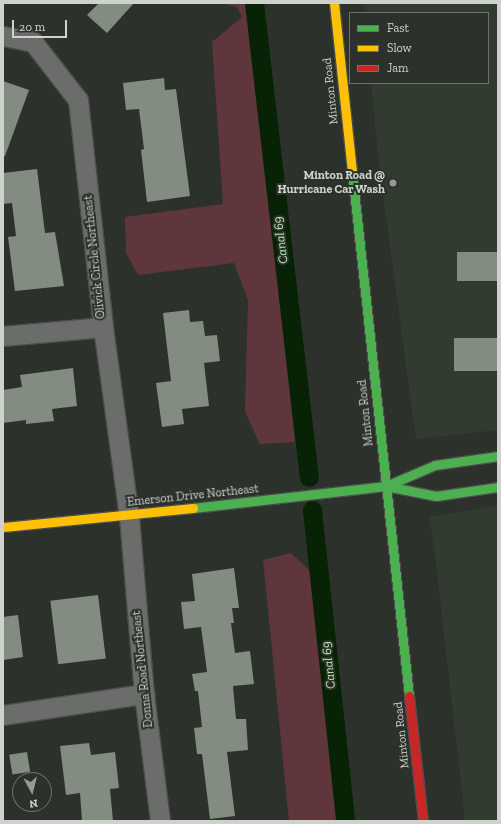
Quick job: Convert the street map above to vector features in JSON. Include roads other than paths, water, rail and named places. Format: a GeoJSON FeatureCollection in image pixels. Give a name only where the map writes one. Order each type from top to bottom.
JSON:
{"type":"FeatureCollection","features":[{"type":"Feature","properties":{"kind":"main road","name":"Minton Road"},"geometry":{"type":"LineString","coordinates":[[334,3],[423,821]]}},
{"type":"Feature","properties":{"kind":"main road"},"geometry":{"type":"LineString","coordinates":[[386,486],[435,465],[498,456]]}},
{"type":"Feature","properties":{"kind":"main road"},"geometry":{"type":"LineString","coordinates":[[386,486],[436,496],[498,488]]}},
{"type":"Feature","properties":{"kind":"main road","name":"Emerson Drive Northeast"},"geometry":{"type":"LineString","coordinates":[[3,527],[129,516],[386,486]]}},
{"type":"Feature","properties":{"kind":"street","name":"Olivick Circle Northeast"},"geometry":{"type":"LineString","coordinates":[[3,36],[33,42],[78,100],[103,327],[129,516]]}},
{"type":"Feature","properties":{"kind":"street"},"geometry":{"type":"LineString","coordinates":[[3,336],[103,327]]}},
{"type":"Feature","properties":{"kind":"street","name":"Donna Road Northeast"},"geometry":{"type":"LineString","coordinates":[[129,516],[144,694],[160,821]]}},
{"type":"Feature","properties":{"kind":"street"},"geometry":{"type":"LineString","coordinates":[[3,715],[144,694]]}},
{"type":"Feature","properties":{"kind":"waterway","name":"Canal 69"},"geometry":{"type":"LineString","coordinates":[[254,3],[309,477]]}},
{"type":"Feature","properties":{"kind":"waterway","name":"Canal 69"},"geometry":{"type":"LineString","coordinates":[[312,510],[345,821]]}},
{"type":"Feature","properties":{"kind":"place","name":"Minton Road @ Hurricane Car Wash"},"geometry":{"type":"Point","coordinates":[393,183]}}]}
